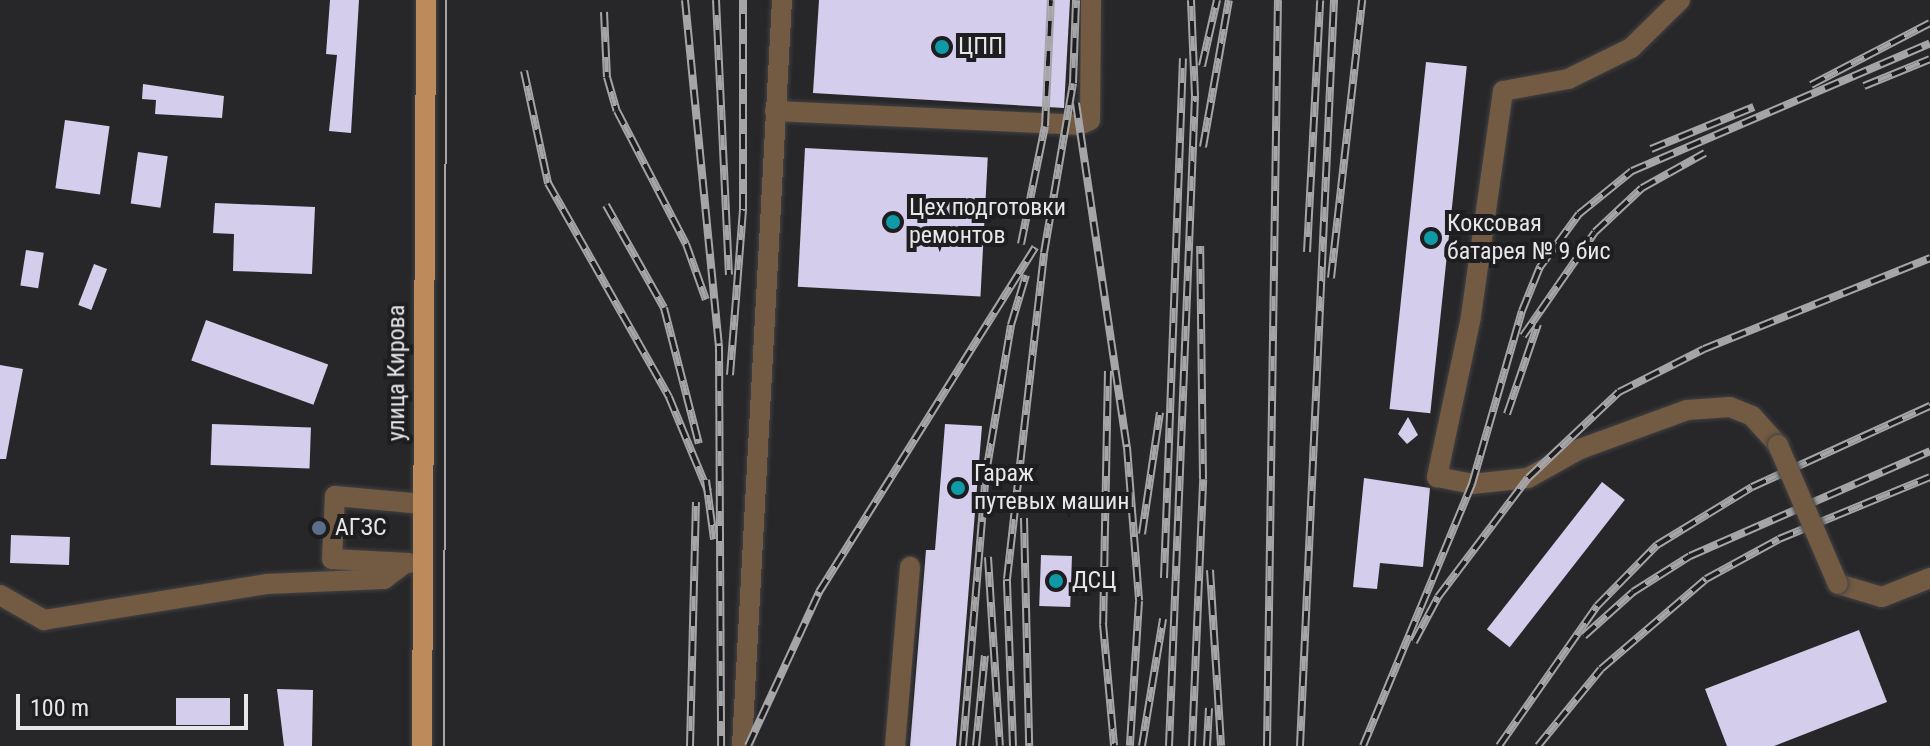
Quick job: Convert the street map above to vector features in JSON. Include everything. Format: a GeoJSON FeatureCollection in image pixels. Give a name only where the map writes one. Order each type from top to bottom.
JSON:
{"type":"FeatureCollection","features":[{"type":"Feature","properties":{"kind":"main road","name":"улица Кирова"},"geometry":{"type":"LineString","coordinates":[[422,746],[413,563],[423,504],[426,0]]}},
{"type":"Feature","properties":{"kind":"lane"},"geometry":{"type":"LineString","coordinates":[[742,746],[782,0]]}},
{"type":"Feature","properties":{"kind":"lane"},"geometry":{"type":"LineString","coordinates":[[775,111],[1079,125],[1090,120],[1091,0]]}},
{"type":"Feature","properties":{"kind":"lane"},"geometry":{"type":"LineString","coordinates":[[1680,0],[1631,48],[1568,79],[1503,91],[1471,317],[1437,477],[1472,484],[1528,478],[1580,449],[1687,410],[1730,407],[1752,416],[1778,445],[1838,584],[1882,597],[1930,578]]}},
{"type":"Feature","properties":{"kind":"lane"},"geometry":{"type":"LineString","coordinates":[[413,563],[332,559],[335,496],[423,504]]}},
{"type":"Feature","properties":{"kind":"lane"},"geometry":{"type":"LineString","coordinates":[[0,595],[44,620],[266,584],[384,579],[413,563]]}},
{"type":"Feature","properties":{"kind":"lane"},"geometry":{"type":"LineString","coordinates":[[895,746],[910,567]]}},
{"type":"Feature","properties":{"kind":"building"},"geometry":{"type":"Polygon","coordinates":[[[330,0],[359,0],[351,133],[329,131],[337,55],[326,54],[330,0]]]}},
{"type":"Feature","properties":{"kind":"building","name":"ЦПП"},"geometry":{"type":"Polygon","coordinates":[[[819,0],[1070,0],[1064,108],[813,93],[819,0]]]}},
{"type":"Feature","properties":{"kind":"building","name":"Коксовая батарея № 9 бис"},"geometry":{"type":"Polygon","coordinates":[[[1426,62],[1467,66],[1430,413],[1390,409],[1426,62]]]}},
{"type":"Feature","properties":{"kind":"building"},"geometry":{"type":"Polygon","coordinates":[[[143,84],[224,96],[222,118],[155,114],[156,100],[142,99],[143,84]]]}},
{"type":"Feature","properties":{"kind":"building"},"geometry":{"type":"Polygon","coordinates":[[[65,120],[110,126],[100,195],[55,188],[65,120]]]}},
{"type":"Feature","properties":{"kind":"building","name":"Цех подготовки ремонтов"},"geometry":{"type":"Polygon","coordinates":[[[805,148],[988,158],[980,296],[798,287],[805,148]]]}},
{"type":"Feature","properties":{"kind":"building"},"geometry":{"type":"Polygon","coordinates":[[[138,152],[168,156],[160,208],[131,203],[138,152]]]}},
{"type":"Feature","properties":{"kind":"building"},"geometry":{"type":"Polygon","coordinates":[[[215,203],[315,207],[312,274],[233,271],[234,234],[213,233],[215,203]]]}},
{"type":"Feature","properties":{"kind":"building"},"geometry":{"type":"Polygon","coordinates":[[[26,250],[44,253],[38,288],[20,286],[26,250]]]}},
{"type":"Feature","properties":{"kind":"building"},"geometry":{"type":"Polygon","coordinates":[[[94,264],[107,269],[91,310],[78,305],[94,264]]]}},
{"type":"Feature","properties":{"kind":"building"},"geometry":{"type":"Polygon","coordinates":[[[206,320],[328,364],[313,405],[191,360],[206,320]]]}},
{"type":"Feature","properties":{"kind":"building"},"geometry":{"type":"Polygon","coordinates":[[[0,365],[23,369],[6,459],[0,459],[0,365]]]}},
{"type":"Feature","properties":{"kind":"building"},"geometry":{"type":"Polygon","coordinates":[[[1408,417],[1418,435],[1407,444],[1398,434],[1408,417]]]}},
{"type":"Feature","properties":{"kind":"building"},"geometry":{"type":"Polygon","coordinates":[[[212,424],[311,427],[310,468],[211,465],[212,424]]]}},
{"type":"Feature","properties":{"kind":"building"},"geometry":{"type":"Polygon","coordinates":[[[945,424],[982,426],[956,746],[910,746],[926,550],[935,550],[945,424]]]}},
{"type":"Feature","properties":{"kind":"building"},"geometry":{"type":"Polygon","coordinates":[[[1364,478],[1430,488],[1423,567],[1380,563],[1377,589],[1353,587],[1364,478]]]}},
{"type":"Feature","properties":{"kind":"building"},"geometry":{"type":"Polygon","coordinates":[[[1602,482],[1625,500],[1510,647],[1487,629],[1602,482]]]}},
{"type":"Feature","properties":{"kind":"building"},"geometry":{"type":"Polygon","coordinates":[[[11,535],[70,537],[69,565],[10,563],[11,535]]]}},
{"type":"Feature","properties":{"kind":"building","name":"ДСЦ"},"geometry":{"type":"Polygon","coordinates":[[[1041,555],[1072,556],[1070,607],[1039,606],[1041,555]]]}},
{"type":"Feature","properties":{"kind":"building"},"geometry":{"type":"Polygon","coordinates":[[[1859,630],[1887,702],[1774,746],[1727,746],[1705,689],[1859,630]]]}},
{"type":"Feature","properties":{"kind":"building"},"geometry":{"type":"Polygon","coordinates":[[[277,689],[313,690],[312,746],[284,746],[277,689]]]}},
{"type":"Feature","properties":{"kind":"building"},"geometry":{"type":"Polygon","coordinates":[[[176,698],[230,698],[230,725],[176,725],[176,698]]]}},
{"type":"Feature","properties":{"kind":"tram line"},"geometry":{"type":"LineString","coordinates":[[444,746],[446,0]]}},
{"type":"Feature","properties":{"kind":"railway"},"geometry":{"type":"LineString","coordinates":[[685,0],[719,346],[721,746]]}},
{"type":"Feature","properties":{"kind":"railway"},"geometry":{"type":"LineString","coordinates":[[716,0],[729,275]]}},
{"type":"Feature","properties":{"kind":"railway"},"geometry":{"type":"LineString","coordinates":[[730,375],[743,209],[743,0]]}},
{"type":"Feature","properties":{"kind":"railway"},"geometry":{"type":"LineString","coordinates":[[1021,244],[1045,126],[1051,0]]}},
{"type":"Feature","properties":{"kind":"railway"},"geometry":{"type":"LineString","coordinates":[[1013,746],[1007,579],[1044,253],[1073,83],[1076,0]]}},
{"type":"Feature","properties":{"kind":"railway"},"geometry":{"type":"LineString","coordinates":[[1169,746],[1195,96],[1191,0]]}},
{"type":"Feature","properties":{"kind":"railway"},"geometry":{"type":"LineString","coordinates":[[1202,66],[1217,0]]}},
{"type":"Feature","properties":{"kind":"railway"},"geometry":{"type":"LineString","coordinates":[[1203,147],[1229,0]]}},
{"type":"Feature","properties":{"kind":"railway"},"geometry":{"type":"LineString","coordinates":[[1267,746],[1278,0]]}},
{"type":"Feature","properties":{"kind":"railway"},"geometry":{"type":"LineString","coordinates":[[1307,252],[1320,0]]}},
{"type":"Feature","properties":{"kind":"railway"},"geometry":{"type":"LineString","coordinates":[[1300,746],[1334,0]]}},
{"type":"Feature","properties":{"kind":"railway"},"geometry":{"type":"LineString","coordinates":[[1331,278],[1362,0]]}},
{"type":"Feature","properties":{"kind":"railway"},"geometry":{"type":"LineString","coordinates":[[604,12],[607,77],[617,111],[686,244],[706,300]]}},
{"type":"Feature","properties":{"kind":"railway"},"geometry":{"type":"LineString","coordinates":[[1811,85],[1930,23]]}},
{"type":"Feature","properties":{"kind":"railway"},"geometry":{"type":"LineString","coordinates":[[1363,746],[1472,484],[1522,311],[1540,267],[1579,214],[1632,171],[1930,43]]}},
{"type":"Feature","properties":{"kind":"railway"},"geometry":{"type":"LineString","coordinates":[[1164,578],[1183,58]]}},
{"type":"Feature","properties":{"kind":"railway"},"geometry":{"type":"LineString","coordinates":[[1864,86],[1930,59]]}},
{"type":"Feature","properties":{"kind":"railway"},"geometry":{"type":"LineString","coordinates":[[524,71],[548,183],[669,397],[708,491]]}},
{"type":"Feature","properties":{"kind":"railway"},"geometry":{"type":"LineString","coordinates":[[1076,103],[1127,447],[1139,601],[1130,746]]}},
{"type":"Feature","properties":{"kind":"railway"},"geometry":{"type":"LineString","coordinates":[[1651,149],[1754,107]]}},
{"type":"Feature","properties":{"kind":"railway"},"geometry":{"type":"LineString","coordinates":[[1523,336],[1595,232],[1642,188],[1705,153]]}},
{"type":"Feature","properties":{"kind":"railway"},"geometry":{"type":"LineString","coordinates":[[606,205],[664,308],[699,444]]}},
{"type":"Feature","properties":{"kind":"railway"},"geometry":{"type":"LineString","coordinates":[[1192,746],[1203,479],[1200,246]]}},
{"type":"Feature","properties":{"kind":"railway"},"geometry":{"type":"LineString","coordinates":[[748,746],[819,592],[1035,247]]}},
{"type":"Feature","properties":{"kind":"railway"},"geometry":{"type":"LineString","coordinates":[[1414,642],[1438,597],[1528,478],[1619,392],[1704,349],[1930,258]]}},
{"type":"Feature","properties":{"kind":"railway"},"geometry":{"type":"LineString","coordinates":[[963,746],[986,473],[1011,325],[1026,275]]}},
{"type":"Feature","properties":{"kind":"railway"},"geometry":{"type":"LineString","coordinates":[[1507,414],[1538,324]]}},
{"type":"Feature","properties":{"kind":"railway"},"geometry":{"type":"LineString","coordinates":[[1108,371],[1103,624],[1114,746]]}},
{"type":"Feature","properties":{"kind":"railway"},"geometry":{"type":"LineString","coordinates":[[1499,746],[1597,606],[1657,545],[1752,487],[1930,406]]}},
{"type":"Feature","properties":{"kind":"railway"},"geometry":{"type":"LineString","coordinates":[[1142,534],[1160,412]]}},
{"type":"Feature","properties":{"kind":"railway"},"geometry":{"type":"LineString","coordinates":[[1584,636],[1633,592],[1690,556],[1930,451]]}},
{"type":"Feature","properties":{"kind":"railway"},"geometry":{"type":"LineString","coordinates":[[1538,746],[1601,669],[1706,579],[1779,539],[1930,477]]}},
{"type":"Feature","properties":{"kind":"railway"},"geometry":{"type":"LineString","coordinates":[[706,480],[714,539]]}},
{"type":"Feature","properties":{"kind":"railway"},"geometry":{"type":"LineString","coordinates":[[690,746],[696,502]]}},
{"type":"Feature","properties":{"kind":"railway"},"geometry":{"type":"LineString","coordinates":[[1024,518],[1029,746]]}},
{"type":"Feature","properties":{"kind":"railway"},"geometry":{"type":"LineString","coordinates":[[988,557],[1000,746]]}},
{"type":"Feature","properties":{"kind":"railway"},"geometry":{"type":"LineString","coordinates":[[1210,570],[1221,746]]}},
{"type":"Feature","properties":{"kind":"railway"},"geometry":{"type":"LineString","coordinates":[[1142,746],[1163,619]]}},
{"type":"Feature","properties":{"kind":"railway"},"geometry":{"type":"LineString","coordinates":[[976,746],[985,655]]}},
{"type":"Feature","properties":{"kind":"railway"},"geometry":{"type":"LineString","coordinates":[[1207,746],[1209,708]]}},
{"type":"Feature","properties":{"kind":"place","name":"ЦПП"},"geometry":{"type":"Point","coordinates":[942,47]}},
{"type":"Feature","properties":{"kind":"place","name":"Цех подготовки ремонтов"},"geometry":{"type":"Point","coordinates":[893,222]}},
{"type":"Feature","properties":{"kind":"place","name":"Коксовая батарея № 9 бис"},"geometry":{"type":"Point","coordinates":[1431,238]}},
{"type":"Feature","properties":{"kind":"place","name":"Гараж путевых машин"},"geometry":{"type":"Point","coordinates":[958,488]}},
{"type":"Feature","properties":{"kind":"place","name":"АГЗС"},"geometry":{"type":"Point","coordinates":[319,528]}},
{"type":"Feature","properties":{"kind":"place","name":"ДСЦ"},"geometry":{"type":"Point","coordinates":[1056,581]}}]}
